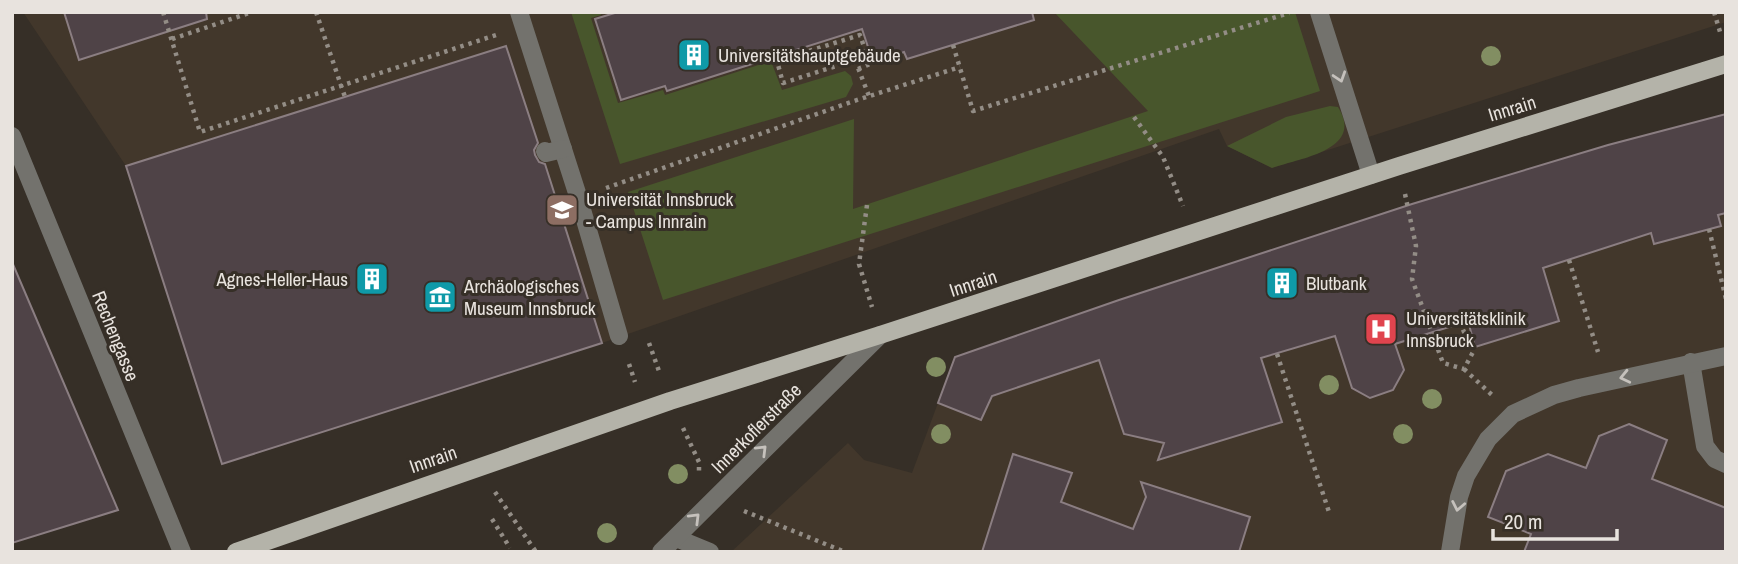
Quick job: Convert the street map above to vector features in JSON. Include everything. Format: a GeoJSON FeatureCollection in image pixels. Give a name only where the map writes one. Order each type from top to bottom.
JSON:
{"type":"FeatureCollection","features":[{"type":"Feature","properties":{"kind":"main road","name":"Innrain"},"geometry":{"type":"LineString","coordinates":[[236,552],[644,409],[1399,166],[1726,64]]}},
{"type":"Feature","properties":{"kind":"street"},"geometry":{"type":"LineString","coordinates":[[1319,12],[1371,175]]}},
{"type":"Feature","properties":{"kind":"street"},"geometry":{"type":"LineString","coordinates":[[521,19],[554,150],[619,336]]}},
{"type":"Feature","properties":{"kind":"street","name":"Rechengasse"},"geometry":{"type":"LineString","coordinates":[[12,136],[182,552]]}},
{"type":"Feature","properties":{"kind":"street","name":"Innerkoflerstraße"},"geometry":{"type":"LineString","coordinates":[[661,552],[880,335]]}},
{"type":"Feature","properties":{"kind":"street"},"geometry":{"type":"LineString","coordinates":[[1450,552],[1465,476],[1477,454],[1513,414],[1554,395],[1726,356]]}},
{"type":"Feature","properties":{"kind":"street"},"geometry":{"type":"LineString","coordinates":[[1691,362],[1705,446],[1715,459],[1726,464]]}},
{"type":"Feature","properties":{"kind":"street"},"geometry":{"type":"LineString","coordinates":[[676,538],[710,552]]}},
{"type":"Feature","properties":{"kind":"path"},"geometry":{"type":"LineString","coordinates":[[163,12],[200,132],[521,19]]}},
{"type":"Feature","properties":{"kind":"path"},"geometry":{"type":"LineString","coordinates":[[172,39],[252,12]]}},
{"type":"Feature","properties":{"kind":"path"},"geometry":{"type":"LineString","coordinates":[[316,12],[345,97]]}},
{"type":"Feature","properties":{"kind":"path"},"geometry":{"type":"LineString","coordinates":[[953,45],[973,111],[1289,12]]}},
{"type":"Feature","properties":{"kind":"path"},"geometry":{"type":"LineString","coordinates":[[858,69],[870,64],[860,35],[833,41],[777,61],[783,83],[855,60],[858,69],[869,96]]}},
{"type":"Feature","properties":{"kind":"path"},"geometry":{"type":"LineString","coordinates":[[625,182],[869,96],[960,68]]}},
{"type":"Feature","properties":{"kind":"path"},"geometry":{"type":"LineString","coordinates":[[1134,117],[1163,157],[1193,233]]}},
{"type":"Feature","properties":{"kind":"path"},"geometry":{"type":"LineString","coordinates":[[1399,166],[1416,246],[1412,279],[1443,363],[1464,369],[1473,352],[1460,323]]}},
{"type":"Feature","properties":{"kind":"path"},"geometry":{"type":"LineString","coordinates":[[867,205],[859,264],[880,335]]}},
{"type":"Feature","properties":{"kind":"path"},"geometry":{"type":"LineString","coordinates":[[1709,229],[1726,299]]}},
{"type":"Feature","properties":{"kind":"path"},"geometry":{"type":"LineString","coordinates":[[1569,260],[1607,381]]}},
{"type":"Feature","properties":{"kind":"path"},"geometry":{"type":"LineString","coordinates":[[647,339],[657,367]]}},
{"type":"Feature","properties":{"kind":"path"},"geometry":{"type":"LineString","coordinates":[[625,354],[644,409]]}},
{"type":"Feature","properties":{"kind":"path"},"geometry":{"type":"LineString","coordinates":[[1276,354],[1329,512]]}},
{"type":"Feature","properties":{"kind":"path"},"geometry":{"type":"LineString","coordinates":[[714,499],[845,552]]}},
{"type":"Feature","properties":{"kind":"path"},"geometry":{"type":"LineString","coordinates":[[509,512],[534,550],[526,552]]}},
{"type":"Feature","properties":{"kind":"path"},"geometry":{"type":"LineString","coordinates":[[492,519],[510,548]]}},
{"type":"Feature","properties":{"kind":"shaded area","name":"Universität Innsbruck - Campus Innrain"},"geometry":{"type":"Polygon","coordinates":[[[23,12],[1726,12],[1726,22],[1272,168],[1227,146],[1219,129],[602,343],[222,464],[126,166],[23,12]]]}},
{"type":"Feature","properties":{"kind":"shaded area","name":"Universitätsklinik Innsbruck"},"geometry":{"type":"Polygon","coordinates":[[[1726,114],[1726,552],[731,552],[848,443],[864,460],[912,473],[955,357],[1119,300],[1726,114]]]}},
{"type":"Feature","properties":{"kind":"green space"},"geometry":{"type":"Polygon","coordinates":[[[571,12],[600,12],[601,15],[591,18],[618,103],[663,90],[665,95],[771,61],[782,90],[845,71],[851,76],[853,84],[846,97],[620,164],[571,12]]]}},
{"type":"Feature","properties":{"kind":"green space"},"geometry":{"type":"Polygon","coordinates":[[[1054,12],[1295,12],[1320,91],[663,300],[628,192],[854,119],[853,209],[1148,111],[1054,12]]]}},
{"type":"Feature","properties":{"kind":"green space"},"geometry":{"type":"Polygon","coordinates":[[[1330,106],[1338,107],[1344,122],[1343,133],[1336,143],[1312,156],[1272,168],[1227,146],[1286,117],[1330,106]]]}},
{"type":"Feature","properties":{"kind":"building"},"geometry":{"type":"Polygon","coordinates":[[[64,12],[206,12],[207,19],[79,60],[64,12]]]}},
{"type":"Feature","properties":{"kind":"building","name":"Universitätshauptgebäude"},"geometry":{"type":"Polygon","coordinates":[[[618,12],[1032,12],[1034,20],[907,59],[904,52],[873,62],[862,29],[667,91],[665,86],[621,100],[595,19],[618,12]]]}},
{"type":"Feature","properties":{"kind":"building","name":"Agnes-Heller-Haus"},"geometry":{"type":"Polygon","coordinates":[[[506,46],[538,143],[534,150],[535,155],[539,162],[545,164],[602,343],[222,464],[126,166],[506,46]]]}},
{"type":"Feature","properties":{"kind":"building"},"geometry":{"type":"Polygon","coordinates":[[[1726,114],[1726,213],[1718,215],[1721,226],[1654,244],[1651,233],[1543,268],[1559,321],[1475,347],[1468,321],[1395,344],[1404,370],[1393,390],[1370,398],[1352,388],[1335,336],[1261,358],[1282,422],[1158,460],[1164,443],[1124,434],[1099,360],[992,396],[981,420],[938,403],[955,357],[1412,204],[1608,145],[1726,114]]]}},
{"type":"Feature","properties":{"kind":"building"},"geometry":{"type":"Polygon","coordinates":[[[12,262],[118,510],[12,543],[12,262]]]}},
{"type":"Feature","properties":{"kind":"building"},"geometry":{"type":"Polygon","coordinates":[[[1629,424],[1667,440],[1652,479],[1726,508],[1726,552],[1524,552],[1531,534],[1488,517],[1506,471],[1548,454],[1586,468],[1599,436],[1629,424]]]}},
{"type":"Feature","properties":{"kind":"building"},"geometry":{"type":"Polygon","coordinates":[[[1013,454],[1072,473],[1061,502],[1133,529],[1146,497],[1141,482],[1250,517],[1239,552],[982,552],[1013,454]]]}},
{"type":"Feature","properties":{"kind":"place","name":"Universitätshauptgebäude"},"geometry":{"type":"Point","coordinates":[694,55]}},
{"type":"Feature","properties":{"kind":"place","name":"Universität Innsbruck - Campus Innrain"},"geometry":{"type":"Point","coordinates":[562,210]}},
{"type":"Feature","properties":{"kind":"place","name":"Agnes-Heller-Haus"},"geometry":{"type":"Point","coordinates":[372,279]}},
{"type":"Feature","properties":{"kind":"place","name":"Blutbank"},"geometry":{"type":"Point","coordinates":[1282,283]}},
{"type":"Feature","properties":{"kind":"place","name":"Archäologisches Museum Innsbruck"},"geometry":{"type":"Point","coordinates":[440,297]}},
{"type":"Feature","properties":{"kind":"place","name":"Universitätsklinik Innsbruck"},"geometry":{"type":"Point","coordinates":[1381,329]}}]}
